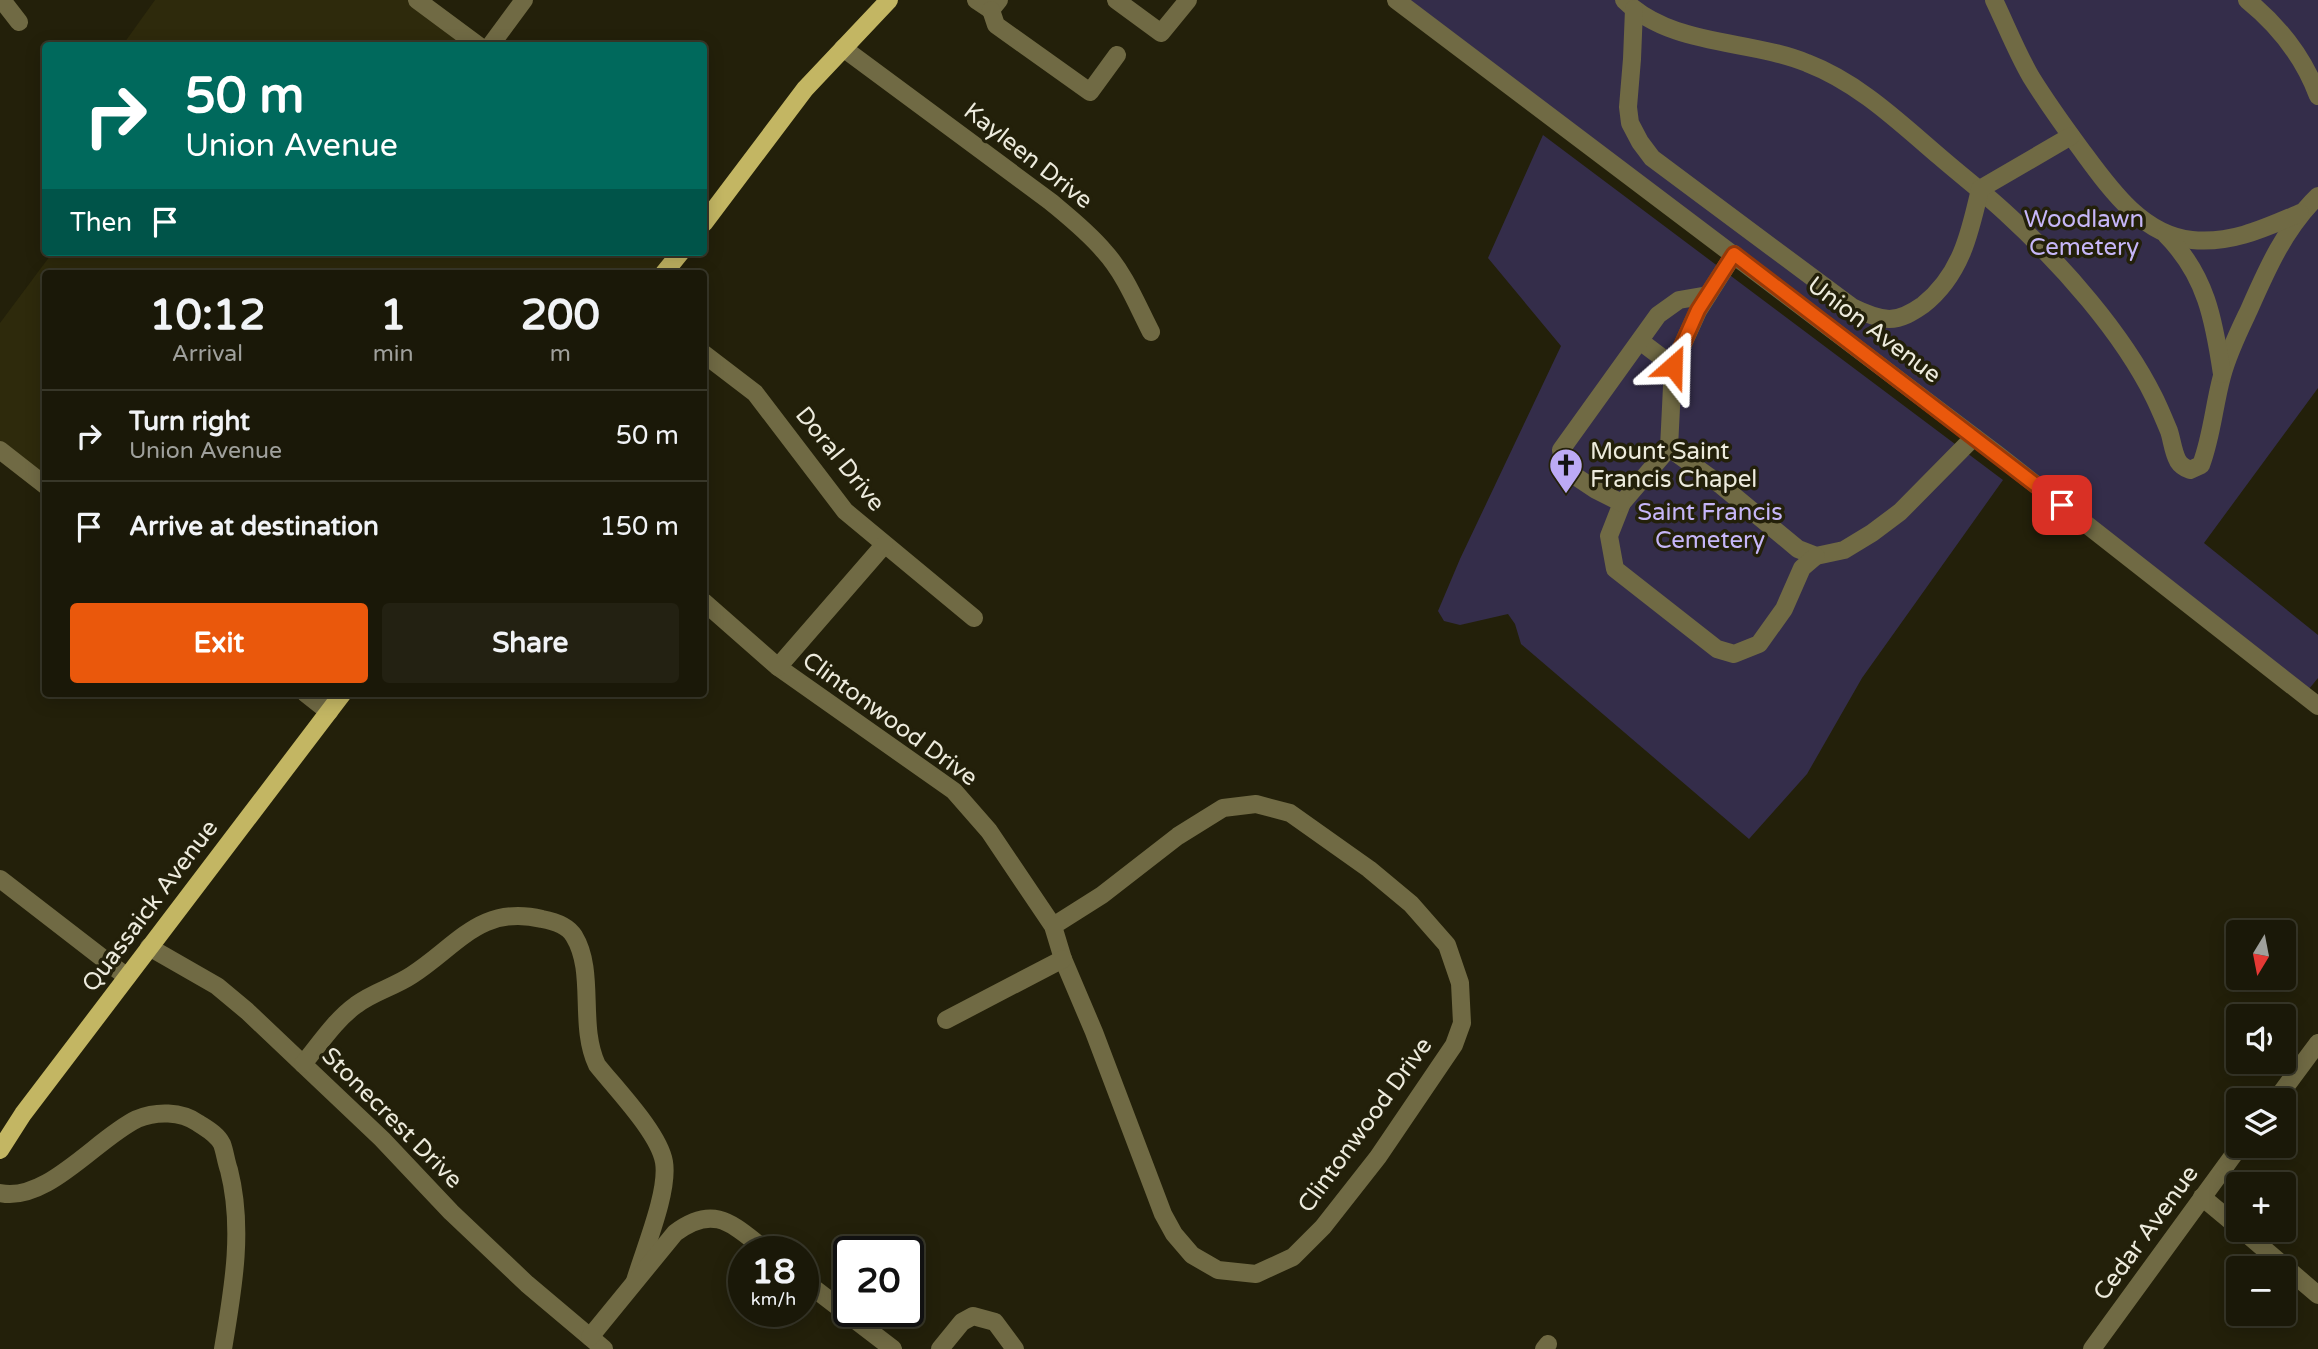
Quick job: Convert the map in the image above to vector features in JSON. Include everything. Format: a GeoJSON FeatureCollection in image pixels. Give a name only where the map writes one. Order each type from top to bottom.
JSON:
{"type":"FeatureCollection","features":[{"type":"Feature","properties":{"kind":"main road"},"geometry":{"type":"LineString","coordinates":[[707,214],[806,89],[884,1]]}},
{"type":"Feature","properties":{"kind":"main road"},"geometry":{"type":"LineString","coordinates":[[666,270],[678,256]]}},
{"type":"Feature","properties":{"kind":"main road","name":"Quassaick Avenue"},"geometry":{"type":"LineString","coordinates":[[0,1150],[23,1114],[340,697]]}},
{"type":"Feature","properties":{"kind":"street"},"geometry":{"type":"LineString","coordinates":[[2,0],[19,22]]}},
{"type":"Feature","properties":{"kind":"street"},"geometry":{"type":"LineString","coordinates":[[417,0],[474,42]]}},
{"type":"Feature","properties":{"kind":"street"},"geometry":{"type":"LineString","coordinates":[[493,42],[524,0]]}},
{"type":"Feature","properties":{"kind":"street"},"geometry":{"type":"LineString","coordinates":[[976,0],[995,5],[996,25],[1090,92],[1118,55]]}},
{"type":"Feature","properties":{"kind":"street"},"geometry":{"type":"LineString","coordinates":[[1116,0],[1161,33],[1188,0]]}},
{"type":"Feature","properties":{"kind":"street","name":"Union Avenue"},"geometry":{"type":"LineString","coordinates":[[1396,0],[1974,436],[2318,706]]}},
{"type":"Feature","properties":{"kind":"street"},"geometry":{"type":"LineString","coordinates":[[1994,0],[2030,76],[2111,190],[2132,211],[2165,234],[2183,251],[2208,301],[2222,374]]}},
{"type":"Feature","properties":{"kind":"street"},"geometry":{"type":"LineString","coordinates":[[2247,0],[2284,34],[2318,96]]}},
{"type":"Feature","properties":{"kind":"street"},"geometry":{"type":"LineString","coordinates":[[1629,5],[1632,59],[1628,107],[1630,123],[1652,158],[1852,307],[1872,316],[1891,319],[1912,314],[1933,297],[1948,280],[1959,261],[1969,238],[1980,189],[2071,136]]}},
{"type":"Feature","properties":{"kind":"street"},"geometry":{"type":"LineString","coordinates":[[1629,5],[1666,25],[1693,35],[1805,61],[1826,71],[1886,111],[1980,189],[2078,287],[2109,327],[2153,395],[2178,462],[2184,468],[2196,468],[2204,458],[2222,374],[2273,258],[2300,213],[2318,196]]}},
{"type":"Feature","properties":{"kind":"street","name":"Kayleen Drive"},"geometry":{"type":"LineString","coordinates":[[843,48],[1040,193],[1079,226],[1105,251],[1124,279],[1151,332]]}},
{"type":"Feature","properties":{"kind":"street"},"geometry":{"type":"LineString","coordinates":[[2165,234],[2192,240],[2228,239],[2258,231],[2300,213]]}},
{"type":"Feature","properties":{"kind":"street"},"geometry":{"type":"LineString","coordinates":[[1734,254],[1698,310],[1673,366],[1669,448],[1622,503],[1609,536],[1615,569],[1717,649],[1734,654],[1759,644],[1784,609],[1802,568],[1816,556],[1844,550],[1900,513],[1974,436]]}},
{"type":"Feature","properties":{"kind":"street"},"geometry":{"type":"LineString","coordinates":[[1622,503],[1566,470],[1560,450],[1658,314],[1679,300],[1708,295]]}},
{"type":"Feature","properties":{"kind":"street"},"geometry":{"type":"LineString","coordinates":[[1640,341],[1673,366]]}},
{"type":"Feature","properties":{"kind":"street","name":"Doral Drive"},"geometry":{"type":"LineString","coordinates":[[707,356],[755,393],[845,511],[974,618]]}},
{"type":"Feature","properties":{"kind":"street"},"geometry":{"type":"LineString","coordinates":[[1669,448],[1722,486],[1798,549],[1816,556]]}},
{"type":"Feature","properties":{"kind":"street"},"geometry":{"type":"LineString","coordinates":[[0,450],[42,483]]}},
{"type":"Feature","properties":{"kind":"street"},"geometry":{"type":"LineString","coordinates":[[778,667],[884,545]]}},
{"type":"Feature","properties":{"kind":"street","name":"Clintonwood Drive"},"geometry":{"type":"LineString","coordinates":[[707,605],[778,667],[954,791],[989,831],[1053,926],[1063,959],[1094,1032],[1163,1214],[1174,1234],[1192,1255],[1218,1270],[1256,1274],[1293,1257],[1315,1235],[1378,1157],[1454,1045],[1462,1023],[1460,983],[1447,945],[1412,904],[1369,869],[1290,813],[1256,804],[1223,808],[1178,836],[1102,895],[1053,926]]}},
{"type":"Feature","properties":{"kind":"street"},"geometry":{"type":"LineString","coordinates":[[310,697],[329,712]]}},
{"type":"Feature","properties":{"kind":"street"},"geometry":{"type":"LineString","coordinates":[[0,879],[127,977]]}},
{"type":"Feature","properties":{"kind":"street"},"geometry":{"type":"LineString","coordinates":[[303,1065],[334,1026],[356,1005],[412,975],[482,923],[511,915],[529,916],[555,922],[572,933],[583,956],[587,1024],[592,1054],[597,1065],[654,1138],[664,1161],[664,1186],[635,1281]]}},
{"type":"Feature","properties":{"kind":"street","name":"Stonecrest Drive"},"geometry":{"type":"LineString","coordinates":[[149,947],[218,986],[247,1011],[382,1139],[451,1212],[527,1284],[597,1343],[635,1281],[675,1233],[691,1221],[711,1218],[729,1222],[747,1236]]}},
{"type":"Feature","properties":{"kind":"street"},"geometry":{"type":"LineString","coordinates":[[946,1020],[1063,959]]}},
{"type":"Feature","properties":{"kind":"street"},"geometry":{"type":"LineString","coordinates":[[2285,1088],[2318,1044]]}},
{"type":"Feature","properties":{"kind":"street"},"geometry":{"type":"LineString","coordinates":[[0,1193],[9,1195],[27,1192],[52,1180],[139,1118],[167,1113],[178,1114],[192,1119],[215,1135],[222,1144],[233,1185],[237,1239],[223,1349]]}},
{"type":"Feature","properties":{"kind":"street","name":"Cedar Avenue"},"geometry":{"type":"LineString","coordinates":[[2092,1349],[2231,1158]]}},
{"type":"Feature","properties":{"kind":"street"},"geometry":{"type":"LineString","coordinates":[[2202,1197],[2226,1217]]}},
{"type":"Feature","properties":{"kind":"street"},"geometry":{"type":"LineString","coordinates":[[2255,1242],[2318,1295]]}},
{"type":"Feature","properties":{"kind":"street"},"geometry":{"type":"LineString","coordinates":[[819,1292],[892,1349]]}},
{"type":"Feature","properties":{"kind":"street"},"geometry":{"type":"LineString","coordinates":[[940,1349],[962,1322],[973,1316],[995,1322],[1015,1349]]}},
{"type":"Feature","properties":{"kind":"shaded area"},"geometry":{"type":"Polygon","coordinates":[[[155,0],[417,0],[474,42],[125,42],[155,0]]]}},
{"type":"Feature","properties":{"kind":"shaded area"},"geometry":{"type":"Polygon","coordinates":[[[50,256],[678,256],[667,270],[42,270],[42,486],[0,453],[0,323],[50,256]]]}},
{"type":"Feature","properties":{"kind":"green space","name":"Woodlawn Cemetery"},"geometry":{"type":"Polygon","coordinates":[[[1392,0],[2318,0],[2318,388],[2204,543],[2318,635],[2318,678],[2304,695],[1392,0]]]}},
{"type":"Feature","properties":{"kind":"green space","name":"Saint Francis Cemetery"},"geometry":{"type":"Polygon","coordinates":[[[1543,135],[2003,480],[1862,678],[1807,774],[1749,839],[1521,644],[1515,624],[1508,614],[1460,625],[1444,621],[1438,611],[1561,346],[1488,258],[1543,135]]]}},
{"type":"Feature","properties":{"kind":"place","name":"Mount Saint Francis Chapel"},"geometry":{"type":"Point","coordinates":[1566,495]}},
{"type":"Feature","properties":{"kind":"route"},"geometry":{"type":"LineString","coordinates":[[1673,366],[1698,310],[1734,254],[2062,505]]}}]}
